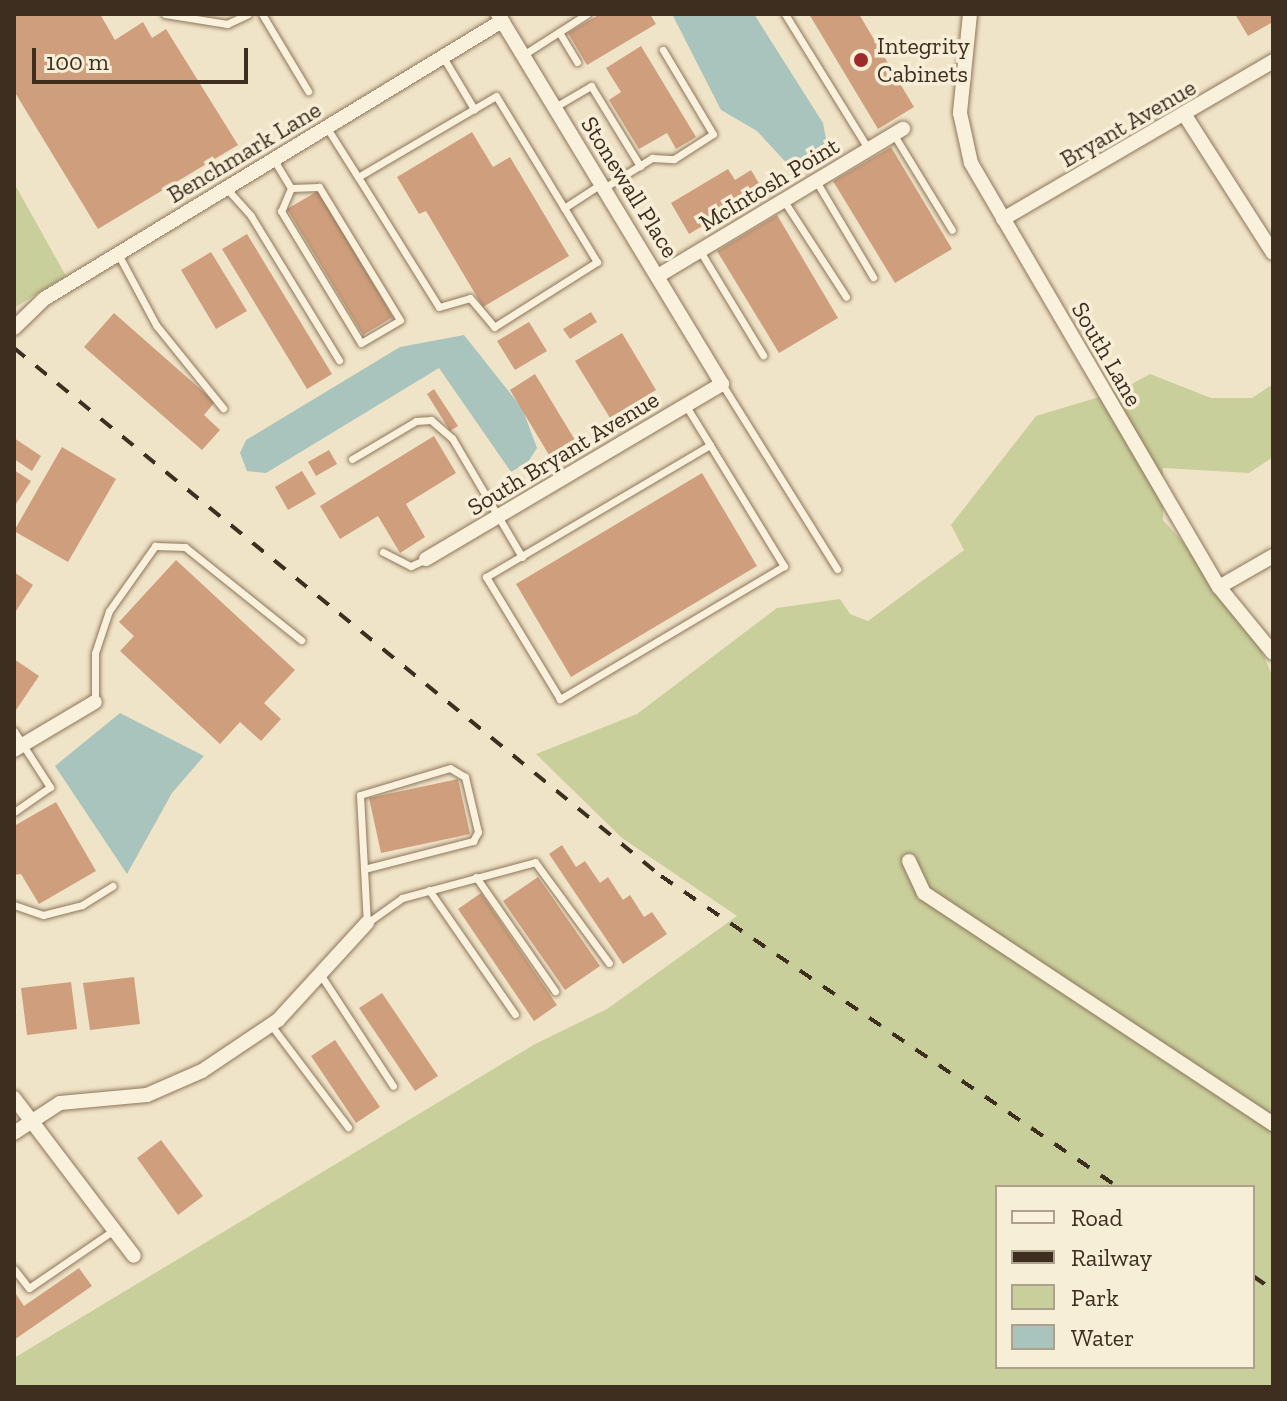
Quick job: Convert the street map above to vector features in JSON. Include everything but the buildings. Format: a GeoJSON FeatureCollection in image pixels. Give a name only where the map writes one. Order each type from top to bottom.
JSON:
{"type":"FeatureCollection","features":[{"type":"Feature","properties":{"kind":"street","name":"South Lane"},"geometry":{"type":"LineString","coordinates":[[970,14],[962,140],[1003,219],[1219,587],[1273,653]]}},
{"type":"Feature","properties":{"kind":"street","name":"Stonewall Place"},"geometry":{"type":"LineString","coordinates":[[500,17],[722,384]]}},
{"type":"Feature","properties":{"kind":"street","name":"Benchmark Lane"},"geometry":{"type":"LineString","coordinates":[[14,328],[44,299],[443,57],[500,17]]}},
{"type":"Feature","properties":{"kind":"street","name":"Bryant Avenue"},"geometry":{"type":"LineString","coordinates":[[1003,219],[1186,117],[1273,61]]}},
{"type":"Feature","properties":{"kind":"street"},"geometry":{"type":"LineString","coordinates":[[1186,117],[1273,253]]}},
{"type":"Feature","properties":{"kind":"street","name":"McIntosh Point"},"geometry":{"type":"LineString","coordinates":[[658,276],[898,132]]}},
{"type":"Feature","properties":{"kind":"street","name":"South Bryant Avenue"},"geometry":{"type":"LineString","coordinates":[[426,559],[722,384]]}},
{"type":"Feature","properties":{"kind":"street"},"geometry":{"type":"LineString","coordinates":[[1219,587],[1273,556]]}},
{"type":"Feature","properties":{"kind":"street"},"geometry":{"type":"LineString","coordinates":[[20,747],[95,702]]}},
{"type":"Feature","properties":{"kind":"street"},"geometry":{"type":"LineString","coordinates":[[909,861],[924,893],[1273,1124]]}},
{"type":"Feature","properties":{"kind":"street"},"geometry":{"type":"LineString","coordinates":[[14,1133],[31,1120],[82,1097],[147,1095],[174,1086],[271,1025],[322,977],[367,923]]}},
{"type":"Feature","properties":{"kind":"street"},"geometry":{"type":"LineString","coordinates":[[14,1098],[134,1256]]}},
{"type":"Feature","properties":{"kind":"lane"},"geometry":{"type":"LineString","coordinates":[[165,14],[227,24],[248,14]]}},
{"type":"Feature","properties":{"kind":"lane"},"geometry":{"type":"LineString","coordinates":[[262,14],[308,91]]}},
{"type":"Feature","properties":{"kind":"lane"},"geometry":{"type":"LineString","coordinates":[[523,55],[587,14]]}},
{"type":"Feature","properties":{"kind":"lane"},"geometry":{"type":"LineString","coordinates":[[785,14],[869,150]]}},
{"type":"Feature","properties":{"kind":"lane"},"geometry":{"type":"LineString","coordinates":[[559,32],[577,62]]}},
{"type":"Feature","properties":{"kind":"lane"},"geometry":{"type":"LineString","coordinates":[[564,208],[652,158],[674,159],[713,134],[663,50]]}},
{"type":"Feature","properties":{"kind":"lane"},"geometry":{"type":"LineString","coordinates":[[443,57],[474,109]]}},
{"type":"Feature","properties":{"kind":"lane"},"geometry":{"type":"LineString","coordinates":[[555,107],[591,86],[640,166]]}},
{"type":"Feature","properties":{"kind":"lane"},"geometry":{"type":"LineString","coordinates":[[327,128],[439,307],[470,298],[494,327],[597,262],[496,96],[358,177]]}},
{"type":"Feature","properties":{"kind":"lane"},"geometry":{"type":"LineString","coordinates":[[898,132],[952,230]]}},
{"type":"Feature","properties":{"kind":"lane"},"geometry":{"type":"LineString","coordinates":[[274,160],[291,188]]}},
{"type":"Feature","properties":{"kind":"lane"},"geometry":{"type":"LineString","coordinates":[[816,181],[873,277]]}},
{"type":"Feature","properties":{"kind":"lane"},"geometry":{"type":"LineString","coordinates":[[319,187],[400,320],[361,343],[281,211],[291,188],[319,187]]}},
{"type":"Feature","properties":{"kind":"lane"},"geometry":{"type":"LineString","coordinates":[[227,189],[251,216],[339,360]]}},
{"type":"Feature","properties":{"kind":"lane"},"geometry":{"type":"LineString","coordinates":[[784,201],[846,297]]}},
{"type":"Feature","properties":{"kind":"lane"},"geometry":{"type":"LineString","coordinates":[[700,251],[763,355]]}},
{"type":"Feature","properties":{"kind":"lane"},"geometry":{"type":"LineString","coordinates":[[118,254],[156,325],[223,408]]}},
{"type":"Feature","properties":{"kind":"lane"},"geometry":{"type":"LineString","coordinates":[[722,384],[837,569]]}},
{"type":"Feature","properties":{"kind":"lane"},"geometry":{"type":"LineString","coordinates":[[686,406],[710,445],[784,566],[560,699],[486,577],[710,445]]}},
{"type":"Feature","properties":{"kind":"lane"},"geometry":{"type":"LineString","coordinates":[[352,459],[416,421],[431,420],[452,438],[522,557]]}},
{"type":"Feature","properties":{"kind":"lane"},"geometry":{"type":"LineString","coordinates":[[95,702],[95,653],[109,611],[155,546],[185,547],[301,640]]}},
{"type":"Feature","properties":{"kind":"lane"},"geometry":{"type":"LineString","coordinates":[[383,552],[411,566],[426,559]]}},
{"type":"Feature","properties":{"kind":"lane"},"geometry":{"type":"LineString","coordinates":[[14,731],[20,747],[50,790],[14,812]]}},
{"type":"Feature","properties":{"kind":"lane"},"geometry":{"type":"LineString","coordinates":[[364,869],[473,841],[478,832],[465,777],[450,768],[364,790],[358,805],[367,923]]}},
{"type":"Feature","properties":{"kind":"lane"},"geometry":{"type":"LineString","coordinates":[[367,923],[402,898],[527,862],[540,865],[609,963]]}},
{"type":"Feature","properties":{"kind":"lane"},"geometry":{"type":"LineString","coordinates":[[476,877],[555,991]]}},
{"type":"Feature","properties":{"kind":"lane"},"geometry":{"type":"LineString","coordinates":[[14,905],[43,915],[82,905],[112,886]]}},
{"type":"Feature","properties":{"kind":"lane"},"geometry":{"type":"LineString","coordinates":[[429,890],[515,1014]]}},
{"type":"Feature","properties":{"kind":"lane"},"geometry":{"type":"LineString","coordinates":[[322,977],[393,1086]]}},
{"type":"Feature","properties":{"kind":"lane"},"geometry":{"type":"LineString","coordinates":[[271,1025],[348,1127]]}},
{"type":"Feature","properties":{"kind":"lane"},"geometry":{"type":"LineString","coordinates":[[14,1269],[29,1288],[114,1230]]}},
{"type":"Feature","properties":{"kind":"green space"},"geometry":{"type":"Polygon","coordinates":[[[14,183],[66,276],[14,308],[14,183]]]}},
{"type":"Feature","properties":{"kind":"green space"},"geometry":{"type":"Polygon","coordinates":[[[1150,374],[1211,398],[1252,398],[1273,384],[1273,457],[1249,473],[1163,468],[1163,520],[1243,609],[1273,677],[1273,1387],[14,1387],[14,1358],[535,1044],[607,1009],[737,916],[622,838],[536,754],[637,714],[777,608],[840,599],[850,614],[868,621],[964,550],[951,525],[1036,416],[1119,391],[1150,374]]]}},
{"type":"Feature","properties":{"kind":"water"},"geometry":{"type":"Polygon","coordinates":[[[672,14],[754,14],[823,123],[829,155],[794,171],[757,131],[721,110],[672,14]]]}},
{"type":"Feature","properties":{"kind":"water"},"geometry":{"type":"Polygon","coordinates":[[[464,335],[522,408],[537,448],[528,462],[511,472],[439,368],[266,473],[247,471],[240,453],[246,440],[400,347],[464,335]]]}},
{"type":"Feature","properties":{"kind":"water"},"geometry":{"type":"Polygon","coordinates":[[[120,713],[204,756],[172,793],[127,874],[55,766],[120,713]]]}},
{"type":"Feature","properties":{"kind":"railway"},"geometry":{"type":"LineString","coordinates":[[14,348],[661,876],[1115,1185]]}},
{"type":"Feature","properties":{"kind":"railway"},"geometry":{"type":"LineString","coordinates":[[1255,1277],[1273,1290]]}},
{"type":"Feature","properties":{"kind":"place","name":"Integrity Cabinets"},"geometry":{"type":"Point","coordinates":[861,60]}}]}
